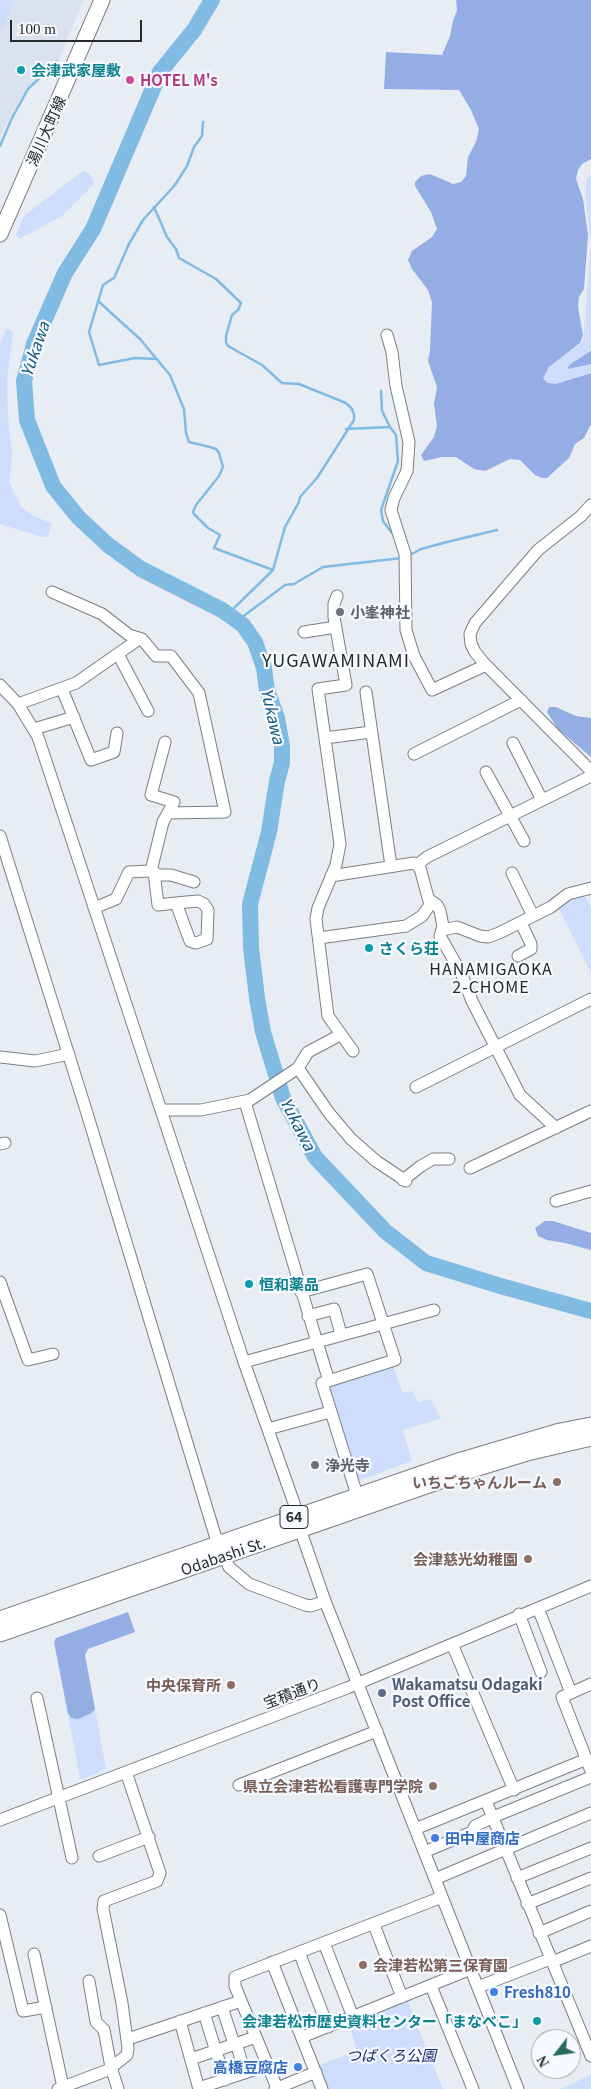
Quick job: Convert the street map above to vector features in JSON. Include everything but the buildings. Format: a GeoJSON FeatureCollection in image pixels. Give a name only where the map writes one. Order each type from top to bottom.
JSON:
{"type":"FeatureCollection","features":[{"type":"Feature","properties":{"kind":"main road","name":"湯川大町線"},"geometry":{"type":"LineString","coordinates":[[0,234],[102,0]]}},
{"type":"Feature","properties":{"kind":"main road","name":"Odabashi St."},"geometry":{"type":"LineString","coordinates":[[298,1522],[357,1495],[512,1444],[560,1430],[591,1425]]}},
{"type":"Feature","properties":{"kind":"main road","name":"Odabashi St."},"geometry":{"type":"LineString","coordinates":[[0,1634],[298,1522],[526,1452],[591,1438]]}},
{"type":"Feature","properties":{"kind":"main road","name":"Odabashi St."},"geometry":{"type":"LineString","coordinates":[[0,1619],[221,1550]]}},
{"type":"Feature","properties":{"kind":"street"},"geometry":{"type":"LineString","coordinates":[[386,335],[392,352],[396,386],[409,442],[407,471],[394,498],[391,510],[405,554],[406,630],[411,648],[432,690],[486,665]]}},
{"type":"Feature","properties":{"kind":"street"},"geometry":{"type":"LineString","coordinates":[[591,506],[582,516],[538,550],[475,623],[470,634],[471,644],[475,652],[486,665],[591,771]]}},
{"type":"Feature","properties":{"kind":"street"},"geometry":{"type":"LineString","coordinates":[[52,592],[102,614],[129,635],[142,639],[156,656],[171,656],[199,693],[225,812],[168,813]]}},
{"type":"Feature","properties":{"kind":"street"},"geometry":{"type":"LineString","coordinates":[[337,596],[334,604],[336,627],[346,685],[318,689],[340,844],[336,865],[318,908],[316,919],[328,1016],[352,1051]]}},
{"type":"Feature","properties":{"kind":"street"},"geometry":{"type":"LineString","coordinates":[[304,632],[336,627]]}},
{"type":"Feature","properties":{"kind":"street"},"geometry":{"type":"LineString","coordinates":[[18,704],[76,683],[139,639]]}},
{"type":"Feature","properties":{"kind":"street"},"geometry":{"type":"LineString","coordinates":[[118,654],[148,711]]}},
{"type":"Feature","properties":{"kind":"street"},"geometry":{"type":"LineString","coordinates":[[0,685],[18,704],[34,729],[325,1601],[518,2089]]}},
{"type":"Feature","properties":{"kind":"street"},"geometry":{"type":"LineString","coordinates":[[62,689],[91,760],[114,752],[117,733]]}},
{"type":"Feature","properties":{"kind":"street"},"geometry":{"type":"LineString","coordinates":[[366,692],[391,866]]}},
{"type":"Feature","properties":{"kind":"street"},"geometry":{"type":"LineString","coordinates":[[414,754],[521,700]]}},
{"type":"Feature","properties":{"kind":"street"},"geometry":{"type":"LineString","coordinates":[[34,729],[74,717]]}},
{"type":"Feature","properties":{"kind":"street"},"geometry":{"type":"LineString","coordinates":[[325,738],[371,732]]}},
{"type":"Feature","properties":{"kind":"street"},"geometry":{"type":"LineString","coordinates":[[165,742],[151,795],[174,802],[163,822],[152,872],[158,906],[176,903]]}},
{"type":"Feature","properties":{"kind":"street"},"geometry":{"type":"LineString","coordinates":[[514,743],[542,800]]}},
{"type":"Feature","properties":{"kind":"street"},"geometry":{"type":"LineString","coordinates":[[486,772],[524,841]]}},
{"type":"Feature","properties":{"kind":"street"},"geometry":{"type":"LineString","coordinates":[[417,865],[427,857],[591,776]]}},
{"type":"Feature","properties":{"kind":"street"},"geometry":{"type":"LineString","coordinates":[[0,836],[221,1550],[229,1567],[249,1584],[305,1605],[311,1606],[325,1601]]}},
{"type":"Feature","properties":{"kind":"street"},"geometry":{"type":"LineString","coordinates":[[319,938],[406,926],[422,916],[430,905],[420,868],[414,863],[331,876]]}},
{"type":"Feature","properties":{"kind":"street"},"geometry":{"type":"LineString","coordinates":[[94,908],[116,899],[129,872],[152,872],[194,882]]}},
{"type":"Feature","properties":{"kind":"street"},"geometry":{"type":"LineString","coordinates":[[512,873],[533,916]]}},
{"type":"Feature","properties":{"kind":"street"},"geometry":{"type":"LineString","coordinates":[[442,930],[457,927],[480,936],[488,937],[521,923],[551,907],[568,894],[591,888]]}},
{"type":"Feature","properties":{"kind":"street"},"geometry":{"type":"LineString","coordinates":[[430,900],[437,905],[440,911],[443,926],[440,936],[461,973],[472,1000],[522,1098],[556,1128]]}},
{"type":"Feature","properties":{"kind":"street"},"geometry":{"type":"LineString","coordinates":[[518,956],[530,949],[532,944],[521,923]]}},
{"type":"Feature","properties":{"kind":"street"},"geometry":{"type":"LineString","coordinates":[[416,1087],[591,999]]}},
{"type":"Feature","properties":{"kind":"street"},"geometry":{"type":"LineString","coordinates":[[161,1110],[200,1110],[248,1101],[298,1068],[308,1052],[340,1035]]}},
{"type":"Feature","properties":{"kind":"street"},"geometry":{"type":"LineString","coordinates":[[0,1057],[35,1061],[69,1054]]}},
{"type":"Feature","properties":{"kind":"street"},"geometry":{"type":"LineString","coordinates":[[298,1068],[329,1113],[351,1139],[376,1161],[404,1181],[421,1166],[433,1159],[449,1158]]}},
{"type":"Feature","properties":{"kind":"street"},"geometry":{"type":"LineString","coordinates":[[248,1101],[308,1316],[329,1381]]}},
{"type":"Feature","properties":{"kind":"street"},"geometry":{"type":"LineString","coordinates":[[470,1168],[591,1111]]}},
{"type":"Feature","properties":{"kind":"street"},"geometry":{"type":"LineString","coordinates":[[556,1201],[591,1191]]}},
{"type":"Feature","properties":{"kind":"street"},"geometry":{"type":"LineString","coordinates":[[302,1292],[367,1274],[395,1360],[322,1383],[357,1495]]}},
{"type":"Feature","properties":{"kind":"street"},"geometry":{"type":"LineString","coordinates":[[0,1282],[28,1360],[53,1354]]}},
{"type":"Feature","properties":{"kind":"street"},"geometry":{"type":"LineString","coordinates":[[308,1316],[334,1310],[342,1334]]}},
{"type":"Feature","properties":{"kind":"street"},"geometry":{"type":"LineString","coordinates":[[244,1362],[434,1310]]}},
{"type":"Feature","properties":{"kind":"street"},"geometry":{"type":"LineString","coordinates":[[268,1429],[330,1412]]}},
{"type":"Feature","properties":{"kind":"street","name":"宝積通り"},"geometry":{"type":"LineString","coordinates":[[0,1820],[358,1683],[519,1614],[591,1586]]}},
{"type":"Feature","properties":{"kind":"street"},"geometry":{"type":"LineString","coordinates":[[538,1608],[571,1693]]}},
{"type":"Feature","properties":{"kind":"street"},"geometry":{"type":"LineString","coordinates":[[519,1614],[542,1672]]}},
{"type":"Feature","properties":{"kind":"street"},"geometry":{"type":"LineString","coordinates":[[452,1644],[514,1790]]}},
{"type":"Feature","properties":{"kind":"street"},"geometry":{"type":"LineString","coordinates":[[591,1684],[562,1697],[591,1770]]}},
{"type":"Feature","properties":{"kind":"street"},"geometry":{"type":"LineString","coordinates":[[37,1698],[72,1858]]}},
{"type":"Feature","properties":{"kind":"street"},"geometry":{"type":"LineString","coordinates":[[239,1785],[377,1731]]}},
{"type":"Feature","properties":{"kind":"street"},"geometry":{"type":"LineString","coordinates":[[415,1829],[586,1759]]}},
{"type":"Feature","properties":{"kind":"street"},"geometry":{"type":"LineString","coordinates":[[34,1954],[61,2088],[111,2067],[127,2055],[128,2040],[103,1909],[104,1901],[157,1881],[160,1873],[126,1772]]}},
{"type":"Feature","properties":{"kind":"street"},"geometry":{"type":"LineString","coordinates":[[424,1852],[472,1832],[476,1826],[492,1818],[591,1777]]}},
{"type":"Feature","properties":{"kind":"street"},"geometry":{"type":"LineString","coordinates":[[486,1801],[504,1849],[591,2056]]}},
{"type":"Feature","properties":{"kind":"street"},"geometry":{"type":"LineString","coordinates":[[435,1879],[591,1813]]}},
{"type":"Feature","properties":{"kind":"street"},"geometry":{"type":"LineString","coordinates":[[99,1856],[148,1837]]}},
{"type":"Feature","properties":{"kind":"street"},"geometry":{"type":"LineString","coordinates":[[517,1878],[591,1848]]}},
{"type":"Feature","properties":{"kind":"street"},"geometry":{"type":"LineString","coordinates":[[527,1904],[591,1878]]}},
{"type":"Feature","properties":{"kind":"street"},"geometry":{"type":"LineString","coordinates":[[316,2072],[276,2089],[234,1982],[235,1977],[442,1898]]}},
{"type":"Feature","properties":{"kind":"street"},"geometry":{"type":"LineString","coordinates":[[539,1933],[591,1912]]}},
{"type":"Feature","properties":{"kind":"street"},"geometry":{"type":"LineString","coordinates":[[0,1915],[23,2011],[46,2007]]}},
{"type":"Feature","properties":{"kind":"street"},"geometry":{"type":"LineString","coordinates":[[374,1925],[402,1997]]}},
{"type":"Feature","properties":{"kind":"street"},"geometry":{"type":"LineString","coordinates":[[324,1943],[354,2017]]}},
{"type":"Feature","properties":{"kind":"street"},"geometry":{"type":"LineString","coordinates":[[478,1988],[591,1946]]}},
{"type":"Feature","properties":{"kind":"street"},"geometry":{"type":"LineString","coordinates":[[299,1952],[328,2027]]}},
{"type":"Feature","properties":{"kind":"street"},"geometry":{"type":"LineString","coordinates":[[272,1962],[322,2089]]}},
{"type":"Feature","properties":{"kind":"street"},"geometry":{"type":"LineString","coordinates":[[302,2037],[471,1970]]}},
{"type":"Feature","properties":{"kind":"street"},"geometry":{"type":"LineString","coordinates":[[89,1981],[96,2022],[104,2030],[111,2067],[118,2089]]}},
{"type":"Feature","properties":{"kind":"street"},"geometry":{"type":"LineString","coordinates":[[431,1986],[473,2089]]}},
{"type":"Feature","properties":{"kind":"street"},"geometry":{"type":"LineString","coordinates":[[128,2040],[241,2001]]}},
{"type":"Feature","properties":{"kind":"street"},"geometry":{"type":"LineString","coordinates":[[222,2007],[245,2073]]}},
{"type":"Feature","properties":{"kind":"street"},"geometry":{"type":"LineString","coordinates":[[204,2013],[225,2080]]}},
{"type":"Feature","properties":{"kind":"street"},"geometry":{"type":"LineString","coordinates":[[180,2021],[199,2088],[268,2066]]}},
{"type":"Feature","properties":{"kind":"street"},"geometry":{"type":"LineString","coordinates":[[191,2058],[256,2037]]}},
{"type":"Feature","properties":{"kind":"shaded area","name":"会津武家屋敷"},"geometry":{"type":"Polygon","coordinates":[[[0,0],[84,0],[59,58],[37,75],[23,94],[0,137],[0,0]]]}},
{"type":"Feature","properties":{"kind":"shaded area"},"geometry":{"type":"Polygon","coordinates":[[[456,0],[591,0],[591,159],[582,164],[576,179],[583,199],[588,235],[584,289],[579,297],[578,307],[583,335],[580,343],[549,367],[543,378],[547,383],[556,384],[591,373],[591,424],[584,438],[575,444],[569,458],[547,478],[535,475],[520,460],[510,459],[485,471],[474,469],[456,457],[442,457],[424,461],[421,455],[434,437],[437,426],[434,404],[437,387],[428,361],[432,302],[428,290],[412,269],[408,260],[412,251],[432,237],[437,229],[431,212],[415,186],[415,182],[421,176],[430,174],[453,184],[461,182],[466,176],[468,157],[476,142],[479,129],[471,110],[459,90],[384,89],[386,52],[442,55],[450,36],[457,10],[456,0]]]}},
{"type":"Feature","properties":{"kind":"shaded area"},"geometry":{"type":"Polygon","coordinates":[[[591,351],[591,364],[567,368],[572,363],[591,351]]]}},
{"type":"Feature","properties":{"kind":"shaded area"},"geometry":{"type":"Polygon","coordinates":[[[549,707],[556,707],[576,716],[591,718],[591,757],[558,729],[547,712],[549,707]]]}},
{"type":"Feature","properties":{"kind":"shaded area"},"geometry":{"type":"Polygon","coordinates":[[[545,1221],[553,1221],[591,1233],[591,1250],[547,1240],[538,1236],[535,1228],[545,1221]]]}},
{"type":"Feature","properties":{"kind":"shaded area"},"geometry":{"type":"Polygon","coordinates":[[[128,1612],[135,1632],[88,1649],[85,1655],[95,1709],[90,1714],[78,1719],[71,1718],[68,1714],[54,1642],[56,1638],[128,1612]]]}},
{"type":"Feature","properties":{"kind":"green space"},"geometry":{"type":"Polygon","coordinates":[[[0,0],[15,0],[2,29],[0,29],[0,0]]]}},
{"type":"Feature","properties":{"kind":"green space"},"geometry":{"type":"Polygon","coordinates":[[[83,171],[89,173],[94,181],[93,185],[62,216],[19,239],[16,235],[24,216],[83,171]]]}},
{"type":"Feature","properties":{"kind":"green space"},"geometry":{"type":"Polygon","coordinates":[[[591,175],[591,243],[585,194],[586,180],[591,175]]]}},
{"type":"Feature","properties":{"kind":"green space"},"geometry":{"type":"Polygon","coordinates":[[[591,243],[591,372],[551,387],[542,382],[542,372],[583,342],[591,243]]]}},
{"type":"Feature","properties":{"kind":"green space"},"geometry":{"type":"Polygon","coordinates":[[[6,329],[13,332],[7,382],[12,454],[9,482],[22,508],[52,524],[48,537],[42,537],[0,524],[0,344],[6,329]]]}},
{"type":"Feature","properties":{"kind":"green space"},"geometry":{"type":"Polygon","coordinates":[[[586,897],[591,908],[591,973],[559,909],[568,899],[586,897]]]}},
{"type":"Feature","properties":{"kind":"green space"},"geometry":{"type":"Polygon","coordinates":[[[392,1364],[403,1393],[412,1391],[418,1402],[431,1399],[441,1418],[403,1430],[412,1461],[355,1482],[325,1385],[392,1364]]]}},
{"type":"Feature","properties":{"kind":"green space"},"geometry":{"type":"Polygon","coordinates":[[[95,1709],[106,1769],[83,1779],[80,1778],[68,1714],[71,1718],[90,1714],[95,1709]]]}},
{"type":"Feature","properties":{"kind":"green space","name":"つばくろ公園"},"geometry":{"type":"Polygon","coordinates":[[[406,1997],[443,2089],[323,2089],[314,2067],[357,2051],[348,2020],[406,1997]]]}},
{"type":"Feature","properties":{"kind":"green space"},"geometry":{"type":"Polygon","coordinates":[[[591,2075],[591,2089],[560,2089],[591,2075]]]}},
{"type":"Feature","properties":{"kind":"waterway","name":"Yukawa"},"geometry":{"type":"LineString","coordinates":[[212,0],[194,30],[160,72],[93,229],[65,273],[34,344],[24,381],[27,420],[53,486],[78,517],[108,545],[141,569],[222,610],[243,625],[255,642],[264,668],[267,690],[277,718],[282,746],[282,763],[277,781],[269,832],[250,904],[251,948],[263,1032],[283,1098],[315,1157],[385,1231],[426,1263],[591,1311]]}},
{"type":"Feature","properties":{"kind":"waterway"},"geometry":{"type":"LineString","coordinates":[[0,146],[12,118],[28,89],[57,61]]}},
{"type":"Feature","properties":{"kind":"waterway"},"geometry":{"type":"LineString","coordinates":[[157,359],[135,358],[99,365],[89,332],[103,285],[114,278],[129,244],[143,220],[175,185],[187,166],[194,147],[202,136],[203,122]]}},
{"type":"Feature","properties":{"kind":"waterway"},"geometry":{"type":"LineString","coordinates":[[154,207],[167,237],[176,249],[179,258],[216,279],[241,303],[238,310],[232,315],[226,336],[228,346],[262,365],[282,383],[299,384],[346,403],[352,409],[354,415],[354,420],[317,478],[300,497],[285,527],[273,570],[228,614]]}},
{"type":"Feature","properties":{"kind":"waterway"},"geometry":{"type":"LineString","coordinates":[[98,301],[140,339],[170,375],[184,409],[186,433],[189,442],[216,449],[219,453],[223,467],[219,476],[196,505],[193,512],[208,528],[220,535],[214,548],[273,570]]}},
{"type":"Feature","properties":{"kind":"waterway"},"geometry":{"type":"LineString","coordinates":[[381,391],[382,411],[390,427]]}},
{"type":"Feature","properties":{"kind":"waterway"},"geometry":{"type":"LineString","coordinates":[[346,429],[390,427],[396,435],[398,461],[381,510],[383,521],[392,533]]}},
{"type":"Feature","properties":{"kind":"waterway"},"geometry":{"type":"LineString","coordinates":[[408,556],[421,549],[497,530]]}},
{"type":"Feature","properties":{"kind":"waterway"},"geometry":{"type":"LineString","coordinates":[[237,621],[285,585],[294,584],[323,567],[402,558]]}},
{"type":"Feature","properties":{"kind":"place","name":"会津武家屋敷"},"geometry":{"type":"Point","coordinates":[21,70]}},
{"type":"Feature","properties":{"kind":"place","name":"HOTEL M's"},"geometry":{"type":"Point","coordinates":[130,80]}},
{"type":"Feature","properties":{"kind":"place","name":"小峯神社"},"geometry":{"type":"Point","coordinates":[340,612]}},
{"type":"Feature","properties":{"kind":"place","name":"さくら荘"},"geometry":{"type":"Point","coordinates":[369,948]}},
{"type":"Feature","properties":{"kind":"place","name":"恒和薬品"},"geometry":{"type":"Point","coordinates":[249,1284]}},
{"type":"Feature","properties":{"kind":"place","name":"浄光寺"},"geometry":{"type":"Point","coordinates":[315,1465]}},
{"type":"Feature","properties":{"kind":"place","name":"いちごちゃんルーム"},"geometry":{"type":"Point","coordinates":[557,1482]}},
{"type":"Feature","properties":{"kind":"place","name":"会津慈光幼稚園"},"geometry":{"type":"Point","coordinates":[528,1559]}},
{"type":"Feature","properties":{"kind":"place","name":"中央保育所"},"geometry":{"type":"Point","coordinates":[231,1685]}},
{"type":"Feature","properties":{"kind":"place","name":"Wakamatsu Odagaki Post Office"},"geometry":{"type":"Point","coordinates":[382,1693]}},
{"type":"Feature","properties":{"kind":"place","name":"県立会津若松看護専門学院"},"geometry":{"type":"Point","coordinates":[433,1786]}},
{"type":"Feature","properties":{"kind":"place","name":"田中屋商店"},"geometry":{"type":"Point","coordinates":[435,1838]}},
{"type":"Feature","properties":{"kind":"place","name":"会津若松第三保育園"},"geometry":{"type":"Point","coordinates":[363,1965]}},
{"type":"Feature","properties":{"kind":"place","name":"Fresh810"},"geometry":{"type":"Point","coordinates":[494,1992]}},
{"type":"Feature","properties":{"kind":"place","name":"会津若松市歴史資料センター「まなべこ」"},"geometry":{"type":"Point","coordinates":[537,2021]}},
{"type":"Feature","properties":{"kind":"place","name":"高橋豆腐店"},"geometry":{"type":"Point","coordinates":[298,2067]}},
{"type":"Feature","properties":{"kind":"district","name":"YUGAWAMINAMI"},"geometry":{"type":"Point","coordinates":[336,660]}},
{"type":"Feature","properties":{"kind":"district","name":"HANAMIGAOKA 2-CHOME"},"geometry":{"type":"Point","coordinates":[491,978]}}]}
